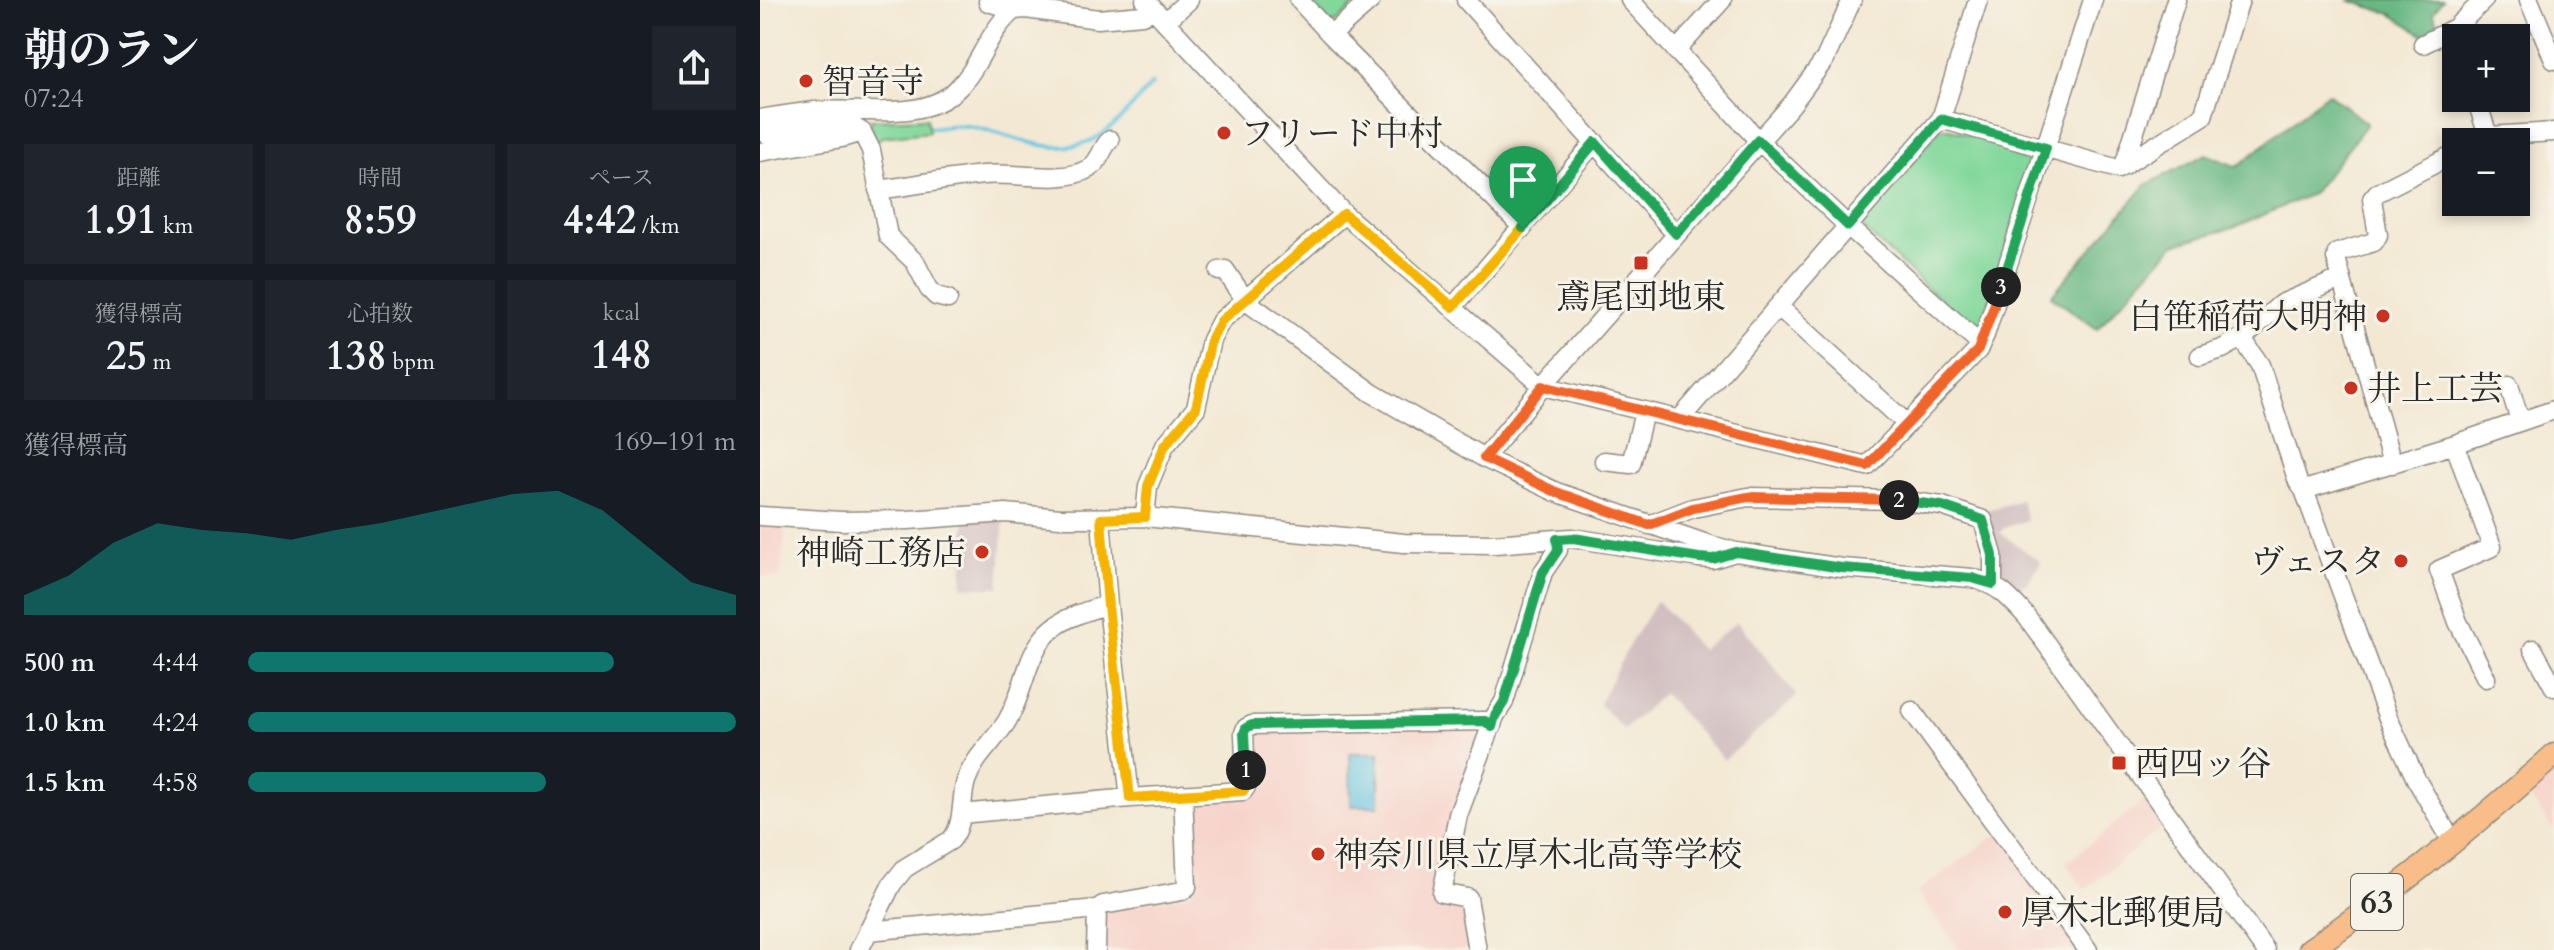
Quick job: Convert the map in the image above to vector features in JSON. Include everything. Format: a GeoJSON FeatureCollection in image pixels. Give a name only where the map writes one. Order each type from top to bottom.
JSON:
{"type":"FeatureCollection","features":[{"type":"Feature","properties":{"kind":"main road","name":"63"},"geometry":{"type":"LineString","coordinates":[[2309,950],[2453,843],[2554,755]]}},
{"type":"Feature","properties":{"kind":"street"},"geometry":{"type":"LineString","coordinates":[[988,2],[1014,10],[1109,19],[1142,15],[1189,0]]}},
{"type":"Feature","properties":{"kind":"street"},"geometry":{"type":"LineString","coordinates":[[1299,0],[1523,228]]}},
{"type":"Feature","properties":{"kind":"street"},"geometry":{"type":"LineString","coordinates":[[1331,35],[1371,0]]}},
{"type":"Feature","properties":{"kind":"street"},"geometry":{"type":"LineString","coordinates":[[1466,0],[1676,234]]}},
{"type":"Feature","properties":{"kind":"street"},"geometry":{"type":"LineString","coordinates":[[1630,0],[1758,140],[1848,226],[1980,344]]}},
{"type":"Feature","properties":{"kind":"street"},"geometry":{"type":"LineString","coordinates":[[1676,51],[1722,0]]}},
{"type":"Feature","properties":{"kind":"street"},"geometry":{"type":"LineString","coordinates":[[1484,458],[1543,386],[1792,104],[1825,59],[1852,0]]}},
{"type":"Feature","properties":{"kind":"street"},"geometry":{"type":"LineString","coordinates":[[1680,419],[1941,119],[1978,0]]}},
{"type":"Feature","properties":{"kind":"street"},"geometry":{"type":"LineString","coordinates":[[1155,11],[1344,214],[1543,386],[1867,466],[1978,350],[2093,0]]}},
{"type":"Feature","properties":{"kind":"street"},"geometry":{"type":"LineString","coordinates":[[2124,166],[2176,0]]}},
{"type":"Feature","properties":{"kind":"street"},"geometry":{"type":"LineString","coordinates":[[2464,24],[2484,0]]}},
{"type":"Feature","properties":{"kind":"street"},"geometry":{"type":"LineString","coordinates":[[2529,0],[2554,60]]}},
{"type":"Feature","properties":{"kind":"street"},"geometry":{"type":"LineString","coordinates":[[1941,119],[2118,169],[2203,116],[2243,1]]}},
{"type":"Feature","properties":{"kind":"street"},"geometry":{"type":"LineString","coordinates":[[760,119],[816,111],[913,110],[939,102],[970,75],[1002,20],[1014,10]]}},
{"type":"Feature","properties":{"kind":"street"},"geometry":{"type":"LineString","coordinates":[[2423,44],[2442,38]]}},
{"type":"Feature","properties":{"kind":"street"},"geometry":{"type":"LineString","coordinates":[[760,130],[769,135],[841,124],[851,125],[862,132],[871,150],[888,236],[915,262],[929,289],[936,296],[948,299]]}},
{"type":"Feature","properties":{"kind":"street"},"geometry":{"type":"LineString","coordinates":[[760,152],[862,132]]}},
{"type":"Feature","properties":{"kind":"street"},"geometry":{"type":"LineString","coordinates":[[2530,134],[2554,132]]}},
{"type":"Feature","properties":{"kind":"street"},"geometry":{"type":"LineString","coordinates":[[878,190],[985,175],[1063,176],[1088,170],[1097,162],[1110,140]]}},
{"type":"Feature","properties":{"kind":"street"},"geometry":{"type":"LineString","coordinates":[[1453,307],[1595,142]]}},
{"type":"Feature","properties":{"kind":"street"},"geometry":{"type":"LineString","coordinates":[[2392,464],[2336,258],[2337,253],[2374,242],[2378,235],[2372,199],[2377,193],[2442,160]]}},
{"type":"Feature","properties":{"kind":"street"},"geometry":{"type":"LineString","coordinates":[[1145,517],[1148,486],[1165,445],[1196,408],[1211,340],[1221,321],[1344,214]]}},
{"type":"Feature","properties":{"kind":"street"},"geometry":{"type":"LineString","coordinates":[[1219,271],[1225,270],[1246,301],[1372,393],[1484,458],[1556,492],[1736,552],[1842,568],[1972,578],[1993,584],[2027,617],[2265,950]]}},
{"type":"Feature","properties":{"kind":"street"},"geometry":{"type":"LineString","coordinates":[[2200,356],[2242,338],[2281,304],[2340,279]]}},
{"type":"Feature","properties":{"kind":"street"},"geometry":{"type":"LineString","coordinates":[[1779,307],[1907,424]]}},
{"type":"Feature","properties":{"kind":"street"},"geometry":{"type":"LineString","coordinates":[[2242,338],[2260,365],[2298,482],[2304,490],[2388,718],[2416,779],[2453,843]]}},
{"type":"Feature","properties":{"kind":"street"},"geometry":{"type":"LineString","coordinates":[[2509,385],[2520,421]]}},
{"type":"Feature","properties":{"kind":"street"},"geometry":{"type":"LineString","coordinates":[[2304,490],[2554,410]]}},
{"type":"Feature","properties":{"kind":"street"},"geometry":{"type":"LineString","coordinates":[[1604,461],[1631,464],[1644,412]]}},
{"type":"Feature","properties":{"kind":"street"},"geometry":{"type":"LineString","coordinates":[[2455,444],[2492,547],[2444,564],[2439,570],[2479,673]]}},
{"type":"Feature","properties":{"kind":"street"},"geometry":{"type":"LineString","coordinates":[[1649,525],[1693,508],[1748,497],[1899,500],[1942,506],[1983,520],[1993,555],[1993,584]]}},
{"type":"Feature","properties":{"kind":"street"},"geometry":{"type":"LineString","coordinates":[[760,516],[841,521],[894,521],[1006,513],[1060,518],[1145,517],[1404,543],[1495,544],[1573,538],[1699,558],[1713,559],[1736,552]]}},
{"type":"Feature","properties":{"kind":"street"},"geometry":{"type":"LineString","coordinates":[[1101,519],[1130,798]]}},
{"type":"Feature","properties":{"kind":"street"},"geometry":{"type":"LineString","coordinates":[[1477,950],[1468,898],[1442,893],[1458,815],[1495,716],[1504,702],[1543,572],[1558,550],[1557,539]]}},
{"type":"Feature","properties":{"kind":"street"},"geometry":{"type":"LineString","coordinates":[[859,950],[892,884],[905,868],[951,840],[957,833],[963,794],[973,764],[1006,722],[1028,662],[1043,636],[1068,618],[1108,606]]}},
{"type":"Feature","properties":{"kind":"street"},"geometry":{"type":"LineString","coordinates":[[2533,656],[2554,687]]}},
{"type":"Feature","properties":{"kind":"street"},"geometry":{"type":"LineString","coordinates":[[1912,711],[2088,950]]}},
{"type":"Feature","properties":{"kind":"street"},"geometry":{"type":"LineString","coordinates":[[961,814],[1243,791],[1246,787],[1244,733],[1252,725],[1485,721],[1492,727]]}},
{"type":"Feature","properties":{"kind":"street"},"geometry":{"type":"LineString","coordinates":[[868,931],[1097,909],[1103,905],[1182,891],[1187,887],[1183,794]]}},
{"type":"Feature","properties":{"kind":"street"},"geometry":{"type":"LineString","coordinates":[[1096,950],[1097,909]]}},
{"type":"Feature","properties":{"kind":"shaded area"},"geometry":{"type":"Polygon","coordinates":[[[2021,500],[2027,520],[2004,528],[2000,533],[2041,562],[2028,582],[2017,590],[1999,566],[1987,510],[2021,500]]]}},
{"type":"Feature","properties":{"kind":"shaded area","name":"神崎工務店"},"geometry":{"type":"Polygon","coordinates":[[[1004,517],[999,587],[962,587],[965,521],[1004,517]]]}},
{"type":"Feature","properties":{"kind":"shaded area"},"geometry":{"type":"Polygon","coordinates":[[[760,520],[786,523],[780,578],[760,577],[760,520]]]}},
{"type":"Feature","properties":{"kind":"shaded area"},"geometry":{"type":"Polygon","coordinates":[[[1657,600],[1701,650],[1737,622],[1797,696],[1724,760],[1663,693],[1624,730],[1599,704],[1629,645],[1657,600]]]}},
{"type":"Feature","properties":{"kind":"shaded area","name":"神奈川県立厚木北高等学校"},"geometry":{"type":"Polygon","coordinates":[[[1483,727],[1437,899],[1462,904],[1471,950],[1103,950],[1103,917],[1107,911],[1192,893],[1188,802],[1252,793],[1250,734],[1256,730],[1483,727]]]}},
{"type":"Feature","properties":{"kind":"shaded area"},"geometry":{"type":"Polygon","coordinates":[[[2554,772],[2554,831],[2529,795],[2554,772]]]}},
{"type":"Feature","properties":{"kind":"shaded area"},"geometry":{"type":"Polygon","coordinates":[[[2146,799],[2165,824],[2085,890],[2066,863],[2146,799]]]}},
{"type":"Feature","properties":{"kind":"shaded area"},"geometry":{"type":"Polygon","coordinates":[[[1999,833],[2086,950],[1960,950],[1917,892],[1999,833]]]}},
{"type":"Feature","properties":{"kind":"green space"},"geometry":{"type":"Polygon","coordinates":[[[1309,0],[1361,0],[1335,23],[1330,23],[1309,0]]]}},
{"type":"Feature","properties":{"kind":"green space"},"geometry":{"type":"Polygon","coordinates":[[[2348,0],[2443,0],[2433,12],[2439,27],[2424,35],[2391,14],[2348,0]]]}},
{"type":"Feature","properties":{"kind":"green space"},"geometry":{"type":"Polygon","coordinates":[[[2328,93],[2367,124],[2312,194],[2233,228],[2175,244],[2097,329],[2051,296],[2146,185],[2206,154],[2237,167],[2328,93]]]}},
{"type":"Feature","properties":{"kind":"green space"},"geometry":{"type":"Polygon","coordinates":[[[927,118],[929,132],[882,137],[875,142],[870,120],[927,118]]]}},
{"type":"Feature","properties":{"kind":"green space"},"geometry":{"type":"Polygon","coordinates":[[[1946,128],[2032,153],[2034,160],[1980,331],[1974,331],[1863,228],[1861,221],[1940,129],[1946,128]]]}},
{"type":"Feature","properties":{"kind":"water"},"geometry":{"type":"Polygon","coordinates":[[[1350,753],[1379,753],[1379,806],[1351,806],[1350,753]]]}},
{"type":"Feature","properties":{"kind":"waterway"},"geometry":{"type":"LineString","coordinates":[[931,128],[963,125],[1047,146],[1078,145],[1110,128],[1152,84]]}},
{"type":"Feature","properties":{"kind":"place","name":"智音寺"},"geometry":{"type":"Point","coordinates":[806,81]}},
{"type":"Feature","properties":{"kind":"place","name":"フリード中村"},"geometry":{"type":"Point","coordinates":[1224,133]}},
{"type":"Feature","properties":{"kind":"place","name":"鳶尾団地東"},"geometry":{"type":"Point","coordinates":[1641,263]}},
{"type":"Feature","properties":{"kind":"place","name":"白笹稲荷大明神"},"geometry":{"type":"Point","coordinates":[2383,316]}},
{"type":"Feature","properties":{"kind":"place","name":"井上工芸"},"geometry":{"type":"Point","coordinates":[2351,388]}},
{"type":"Feature","properties":{"kind":"place","name":"神崎工務店"},"geometry":{"type":"Point","coordinates":[982,552]}},
{"type":"Feature","properties":{"kind":"place","name":"ヴェスタ"},"geometry":{"type":"Point","coordinates":[2401,561]}},
{"type":"Feature","properties":{"kind":"place","name":"西四ッ谷"},"geometry":{"type":"Point","coordinates":[2119,763]}},
{"type":"Feature","properties":{"kind":"place","name":"神奈川県立厚木北高等学校"},"geometry":{"type":"Point","coordinates":[1318,854]}},
{"type":"Feature","properties":{"kind":"place","name":"厚木北郵便局"},"geometry":{"type":"Point","coordinates":[2005,912]}},
{"type":"Feature","properties":{"kind":"route"},"geometry":{"type":"LineString","coordinates":[[1941,119],[2046,148],[1978,350],[1867,466],[1543,386],[1484,458],[1556,492],[1649,525],[1693,508],[1748,497],[1899,500],[1942,506],[1983,520],[1993,555],[1993,584],[1972,578],[1842,568],[1736,552],[1713,559],[1699,558],[1573,538],[1557,539],[1558,550],[1543,572],[1504,702],[1492,727],[1485,721],[1252,725],[1244,733],[1246,787],[1243,791],[1130,798],[1101,519],[1145,517],[1148,486],[1165,445],[1196,408],[1211,340],[1221,321],[1344,214],[1453,307],[1523,228],[1595,142],[1676,234],[1758,140],[1848,226],[1941,119]]}}]}
